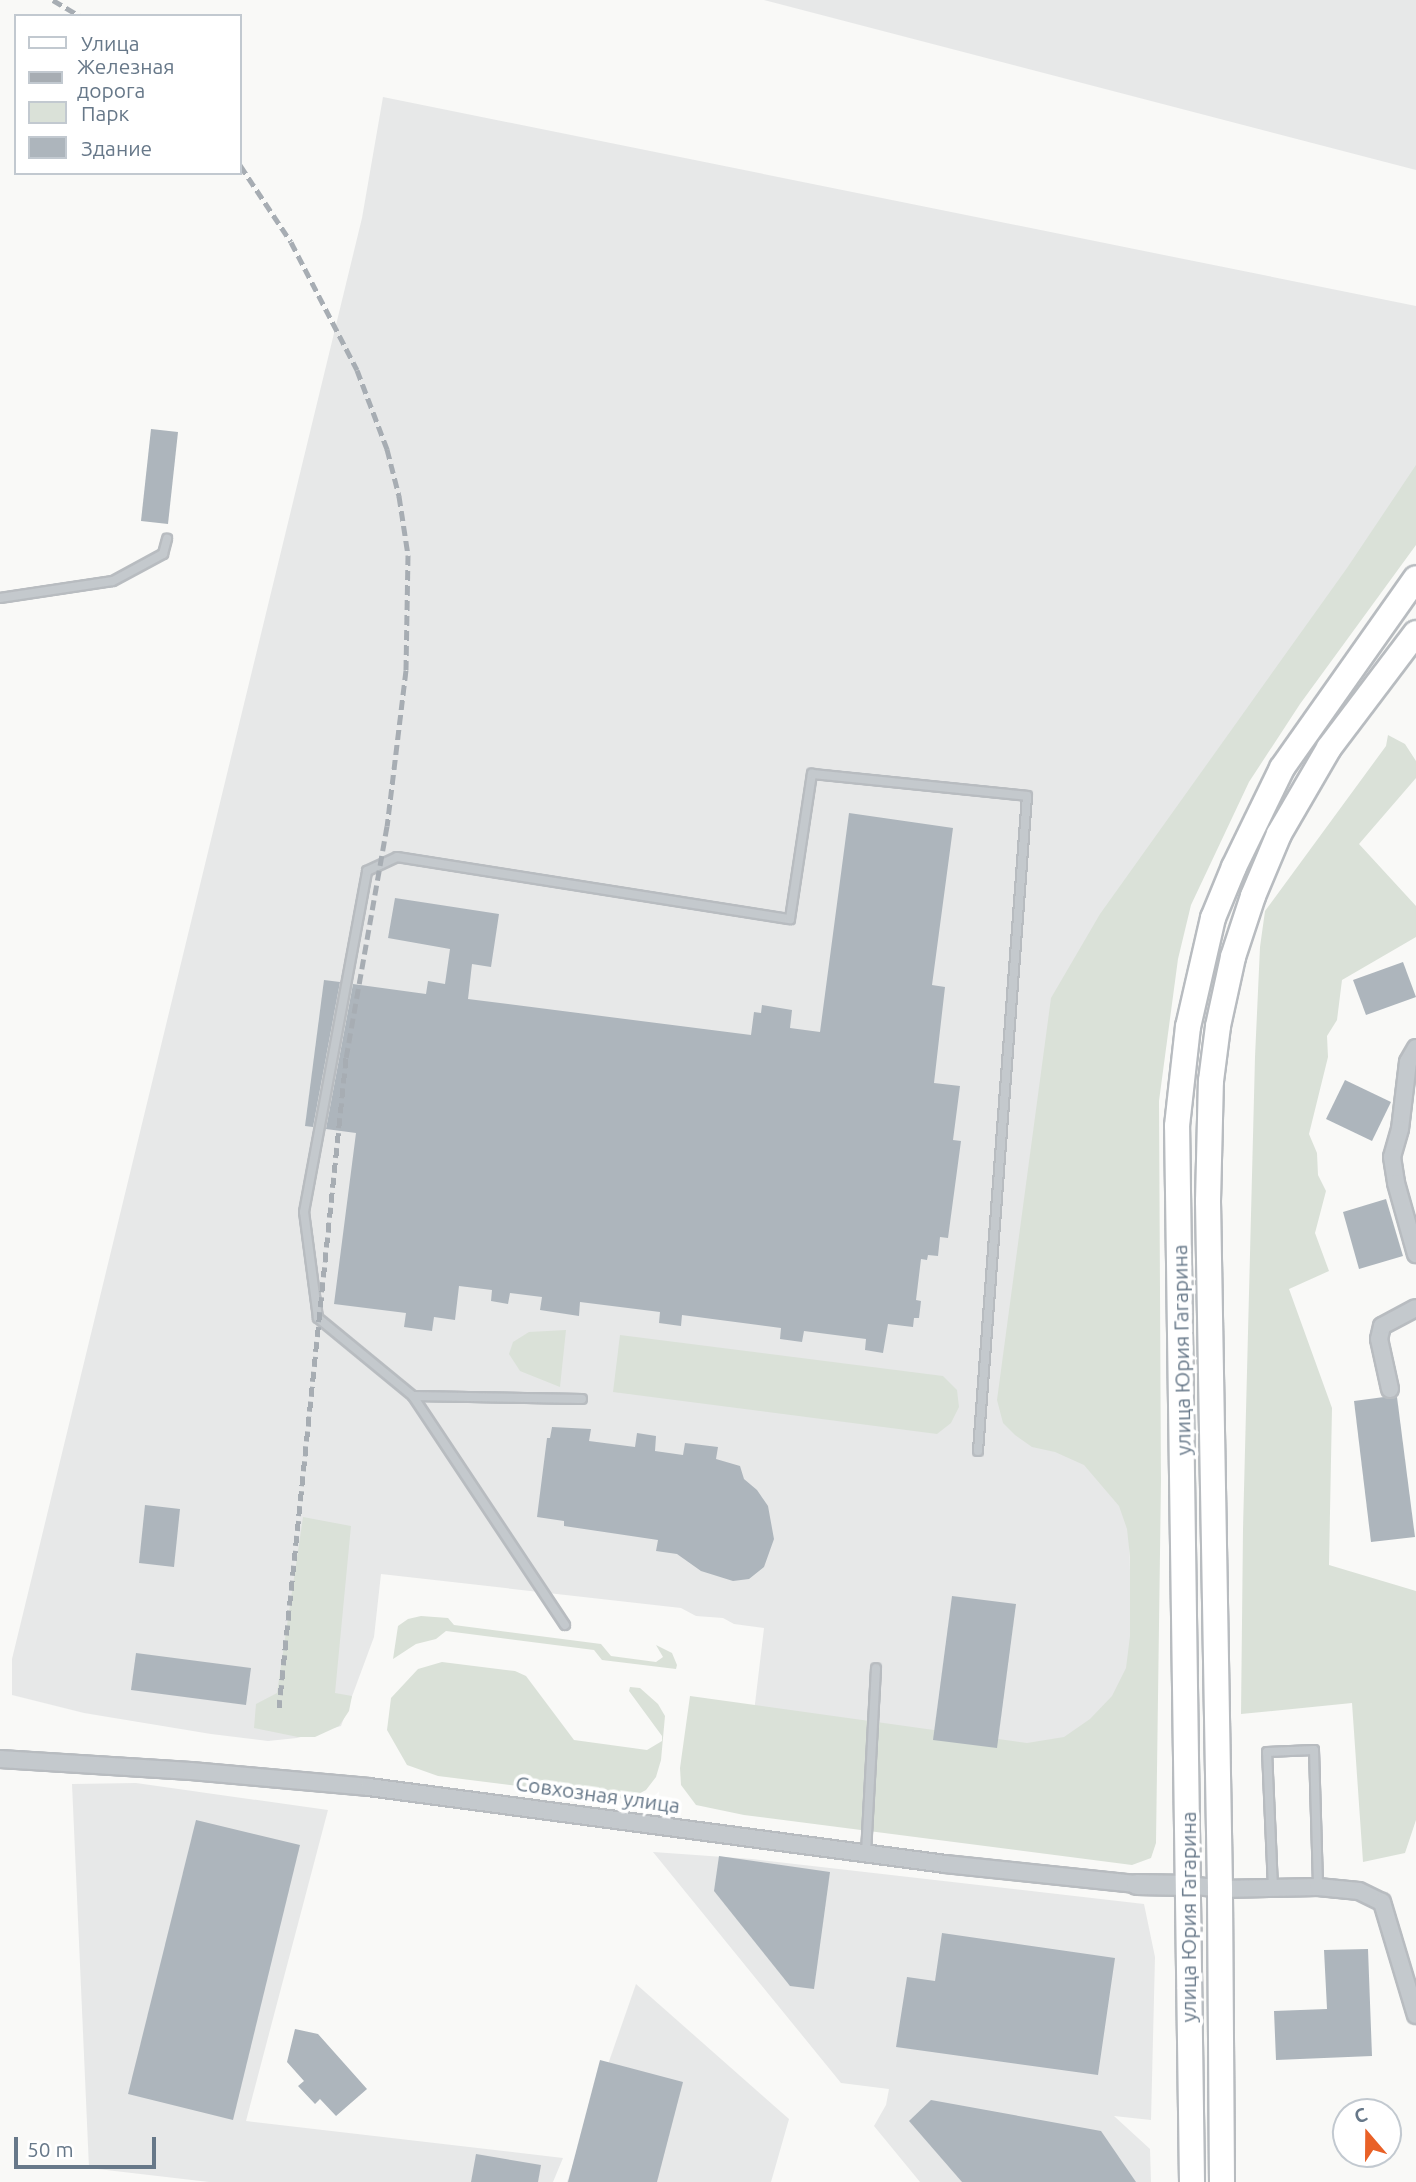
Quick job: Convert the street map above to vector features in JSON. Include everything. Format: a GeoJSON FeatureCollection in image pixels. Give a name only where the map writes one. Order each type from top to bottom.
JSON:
{"type":"FeatureCollection","features":[{"type":"Feature","properties":{"kind":"main road","name":"улица Юрия Гагарина"},"geometry":{"type":"LineString","coordinates":[[1192,2182],[1177,1126],[1188,1027],[1213,918],[1234,867],[1282,768],[1416,578]]}},
{"type":"Feature","properties":{"kind":"main road","name":"улица Юрия Гагарина"},"geometry":{"type":"LineString","coordinates":[[1222,2182],[1220,1889],[1208,1201],[1211,1081],[1218,1026],[1233,957],[1253,896],[1279,834],[1329,748],[1416,633]]}},
{"type":"Feature","properties":{"kind":"street"},"geometry":{"type":"LineString","coordinates":[[1416,1048],[1408,1062],[1400,1129],[1392,1157],[1396,1182],[1416,1254]]}},
{"type":"Feature","properties":{"kind":"street"},"geometry":{"type":"LineString","coordinates":[[1390,1389],[1379,1339],[1382,1326],[1416,1308]]}},
{"type":"Feature","properties":{"kind":"street","name":"Совхозная улица"},"geometry":{"type":"LineString","coordinates":[[0,1759],[191,1771],[369,1787],[866,1853],[1136,1884],[1189,1885]]}},
{"type":"Feature","properties":{"kind":"street"},"geometry":{"type":"LineString","coordinates":[[1189,1885],[1220,1889],[1318,1888],[1359,1891],[1382,1902],[1416,2015]]}},
{"type":"Feature","properties":{"kind":"lane"},"geometry":{"type":"LineString","coordinates":[[0,598],[113,581],[163,554],[167,539]]}},
{"type":"Feature","properties":{"kind":"lane"},"geometry":{"type":"LineString","coordinates":[[565,1625],[413,1395],[318,1318],[304,1212],[367,871],[397,857],[790,919],[812,774],[1027,796],[978,1451]]}},
{"type":"Feature","properties":{"kind":"lane"},"geometry":{"type":"LineString","coordinates":[[413,1395],[582,1399]]}},
{"type":"Feature","properties":{"kind":"lane"},"geometry":{"type":"LineString","coordinates":[[866,1853],[876,1668]]}},
{"type":"Feature","properties":{"kind":"lane"},"geometry":{"type":"LineString","coordinates":[[1273,1888],[1267,1752],[1314,1750],[1318,1888]]}},
{"type":"Feature","properties":{"kind":"shaded area"},"geometry":{"type":"Polygon","coordinates":[[[764,0],[1416,0],[1416,170],[764,0]]]}},
{"type":"Feature","properties":{"kind":"shaded area"},"geometry":{"type":"Polygon","coordinates":[[[383,97],[1416,306],[1416,502],[1120,904],[1134,1838],[745,1788],[764,1628],[734,1624],[723,1618],[696,1616],[681,1608],[381,1574],[374,1637],[341,1726],[297,1738],[268,1741],[211,1734],[84,1713],[12,1695],[12,1659],[362,218],[383,97]]]}},
{"type":"Feature","properties":{"kind":"shaded area"},"geometry":{"type":"Polygon","coordinates":[[[136,1783],[328,1810],[246,2121],[563,2158],[553,2182],[209,2182],[89,2168],[72,1784],[136,1783]]]}},
{"type":"Feature","properties":{"kind":"shaded area"},"geometry":{"type":"Polygon","coordinates":[[[653,1852],[752,1859],[1144,1904],[1155,1957],[1151,2120],[1114,2116],[1150,2149],[1151,2182],[920,2182],[874,2126],[886,2105],[889,2089],[841,2083],[653,1852]]]}},
{"type":"Feature","properties":{"kind":"shaded area"},"geometry":{"type":"Polygon","coordinates":[[[636,1984],[789,2119],[771,2182],[567,2182],[636,1984]]]}},
{"type":"Feature","properties":{"kind":"green space"},"geometry":{"type":"Polygon","coordinates":[[[1416,465],[1416,545],[1300,704],[1249,782],[1191,905],[1178,959],[1159,1101],[1161,1481],[1156,1843],[1151,1858],[1132,1865],[744,1815],[696,1805],[681,1785],[680,1768],[690,1696],[1027,1743],[1064,1737],[1090,1719],[1112,1696],[1126,1668],[1130,1636],[1130,1557],[1127,1529],[1119,1506],[1084,1465],[1055,1452],[1032,1447],[1015,1435],[1003,1423],[997,1400],[1051,998],[1100,914],[1347,568],[1416,465]]]}},
{"type":"Feature","properties":{"kind":"green space"},"geometry":{"type":"Polygon","coordinates":[[[1388,735],[1405,744],[1416,761],[1416,778],[1359,844],[1416,906],[1416,937],[1342,980],[1337,1020],[1327,1036],[1328,1057],[1309,1134],[1317,1153],[1318,1175],[1326,1191],[1315,1233],[1329,1271],[1289,1289],[1332,1408],[1329,1565],[1416,1591],[1416,1820],[1405,1853],[1363,1862],[1352,1703],[1241,1714],[1243,1529],[1255,1057],[1260,947],[1265,911],[1386,746],[1388,735]]]}},
{"type":"Feature","properties":{"kind":"green space"},"geometry":{"type":"Polygon","coordinates":[[[566,1330],[560,1387],[520,1371],[509,1354],[513,1342],[529,1332],[566,1330]]]}},
{"type":"Feature","properties":{"kind":"green space"},"geometry":{"type":"Polygon","coordinates":[[[620,1335],[943,1376],[957,1390],[959,1407],[951,1423],[937,1434],[613,1392],[620,1335]]]}},
{"type":"Feature","properties":{"kind":"green space"},"geometry":{"type":"Polygon","coordinates":[[[303,1517],[351,1526],[335,1693],[352,1696],[349,1711],[339,1726],[315,1737],[298,1737],[254,1728],[256,1704],[277,1693],[303,1517]]]}},
{"type":"Feature","properties":{"kind":"green space"},"geometry":{"type":"Polygon","coordinates":[[[421,1616],[448,1618],[454,1625],[601,1644],[611,1656],[656,1662],[663,1657],[656,1645],[672,1653],[677,1665],[676,1669],[602,1660],[594,1650],[446,1631],[436,1639],[416,1644],[393,1659],[398,1626],[408,1619],[421,1616]]]}},
{"type":"Feature","properties":{"kind":"green space"},"geometry":{"type":"Polygon","coordinates":[[[442,1662],[515,1671],[526,1676],[574,1740],[647,1750],[662,1741],[662,1736],[629,1691],[630,1687],[640,1688],[658,1704],[665,1716],[661,1760],[656,1777],[646,1790],[629,1799],[438,1776],[407,1765],[387,1730],[391,1698],[418,1669],[442,1662]]]}},
{"type":"Feature","properties":{"kind":"building"},"geometry":{"type":"Polygon","coordinates":[[[151,429],[178,432],[168,524],[141,521],[151,429]]]}},
{"type":"Feature","properties":{"kind":"building"},"geometry":{"type":"Polygon","coordinates":[[[849,813],[953,828],[932,985],[945,987],[934,1083],[960,1086],[953,1140],[961,1141],[948,1238],[940,1237],[938,1256],[928,1255],[927,1260],[921,1259],[916,1300],[921,1301],[919,1318],[914,1318],[913,1327],[888,1324],[883,1353],[865,1350],[866,1339],[804,1331],[802,1342],[780,1339],[781,1328],[682,1315],[681,1326],[659,1323],[660,1312],[580,1302],[579,1316],[540,1310],[542,1297],[510,1293],[508,1304],[491,1301],[492,1290],[459,1286],[455,1320],[434,1317],[432,1331],[404,1327],[406,1313],[334,1304],[356,1133],[326,1129],[353,984],[426,994],[428,981],[445,984],[450,949],[388,938],[395,898],[499,914],[491,967],[472,964],[468,999],[751,1035],[754,1012],[761,1013],[762,1005],[792,1010],[790,1028],[820,1032],[849,813]]]}},
{"type":"Feature","properties":{"kind":"building"},"geometry":{"type":"Polygon","coordinates":[[[1403,962],[1416,997],[1366,1015],[1353,980],[1403,962]]]}},
{"type":"Feature","properties":{"kind":"building"},"geometry":{"type":"Polygon","coordinates":[[[324,980],[340,982],[313,1127],[305,1126],[324,980]]]}},
{"type":"Feature","properties":{"kind":"building"},"geometry":{"type":"Polygon","coordinates":[[[1345,1080],[1391,1102],[1372,1141],[1326,1119],[1345,1080]]]}},
{"type":"Feature","properties":{"kind":"building"},"geometry":{"type":"Polygon","coordinates":[[[1386,1199],[1403,1256],[1359,1269],[1343,1212],[1386,1199]]]}},
{"type":"Feature","properties":{"kind":"building"},"geometry":{"type":"Polygon","coordinates":[[[1397,1397],[1415,1537],[1371,1542],[1354,1401],[1397,1397]]]}},
{"type":"Feature","properties":{"kind":"building"},"geometry":{"type":"Polygon","coordinates":[[[552,1427],[591,1429],[589,1441],[635,1447],[637,1433],[656,1436],[655,1451],[683,1455],[685,1443],[718,1447],[716,1459],[740,1466],[744,1479],[757,1490],[768,1506],[774,1539],[764,1567],[749,1579],[733,1581],[701,1571],[677,1554],[656,1551],[658,1540],[564,1526],[564,1521],[537,1517],[547,1438],[550,1438],[552,1427]]]}},
{"type":"Feature","properties":{"kind":"building"},"geometry":{"type":"Polygon","coordinates":[[[145,1505],[180,1509],[174,1567],[139,1563],[145,1505]]]}},
{"type":"Feature","properties":{"kind":"building"},"geometry":{"type":"Polygon","coordinates":[[[952,1596],[1016,1604],[997,1748],[933,1740],[952,1596]]]}},
{"type":"Feature","properties":{"kind":"building"},"geometry":{"type":"Polygon","coordinates":[[[136,1653],[251,1668],[246,1705],[131,1690],[136,1653]]]}},
{"type":"Feature","properties":{"kind":"building"},"geometry":{"type":"Polygon","coordinates":[[[196,1820],[300,1845],[233,2120],[128,2094],[196,1820]]]}},
{"type":"Feature","properties":{"kind":"building"},"geometry":{"type":"Polygon","coordinates":[[[719,1856],[830,1872],[814,1989],[790,1986],[714,1891],[719,1856]]]}},
{"type":"Feature","properties":{"kind":"building"},"geometry":{"type":"Polygon","coordinates":[[[942,1933],[1115,1958],[1098,2075],[896,2047],[907,1977],[935,1981],[942,1933]]]}},
{"type":"Feature","properties":{"kind":"building"},"geometry":{"type":"Polygon","coordinates":[[[1368,1949],[1372,2056],[1276,2060],[1274,2011],[1327,2009],[1324,1950],[1368,1949]]]}},
{"type":"Feature","properties":{"kind":"building"},"geometry":{"type":"Polygon","coordinates":[[[295,2029],[318,2034],[367,2089],[336,2116],[320,2099],[315,2104],[298,2086],[304,2081],[287,2062],[295,2029]]]}},
{"type":"Feature","properties":{"kind":"building"},"geometry":{"type":"Polygon","coordinates":[[[600,2060],[683,2082],[657,2182],[568,2182],[600,2060]]]}},
{"type":"Feature","properties":{"kind":"building"},"geometry":{"type":"Polygon","coordinates":[[[931,2100],[1101,2131],[1136,2182],[962,2182],[909,2121],[931,2100]]]}},
{"type":"Feature","properties":{"kind":"building"},"geometry":{"type":"Polygon","coordinates":[[[476,2154],[541,2165],[538,2182],[471,2182],[476,2154]]]}},
{"type":"Feature","properties":{"kind":"railway"},"geometry":{"type":"LineString","coordinates":[[53,0],[77,14]]}},
{"type":"Feature","properties":{"kind":"railway"},"geometry":{"type":"LineString","coordinates":[[242,168],[291,242],[357,370],[387,449],[399,496],[408,555],[406,670],[387,826],[346,1058],[279,1708]]}}]}
